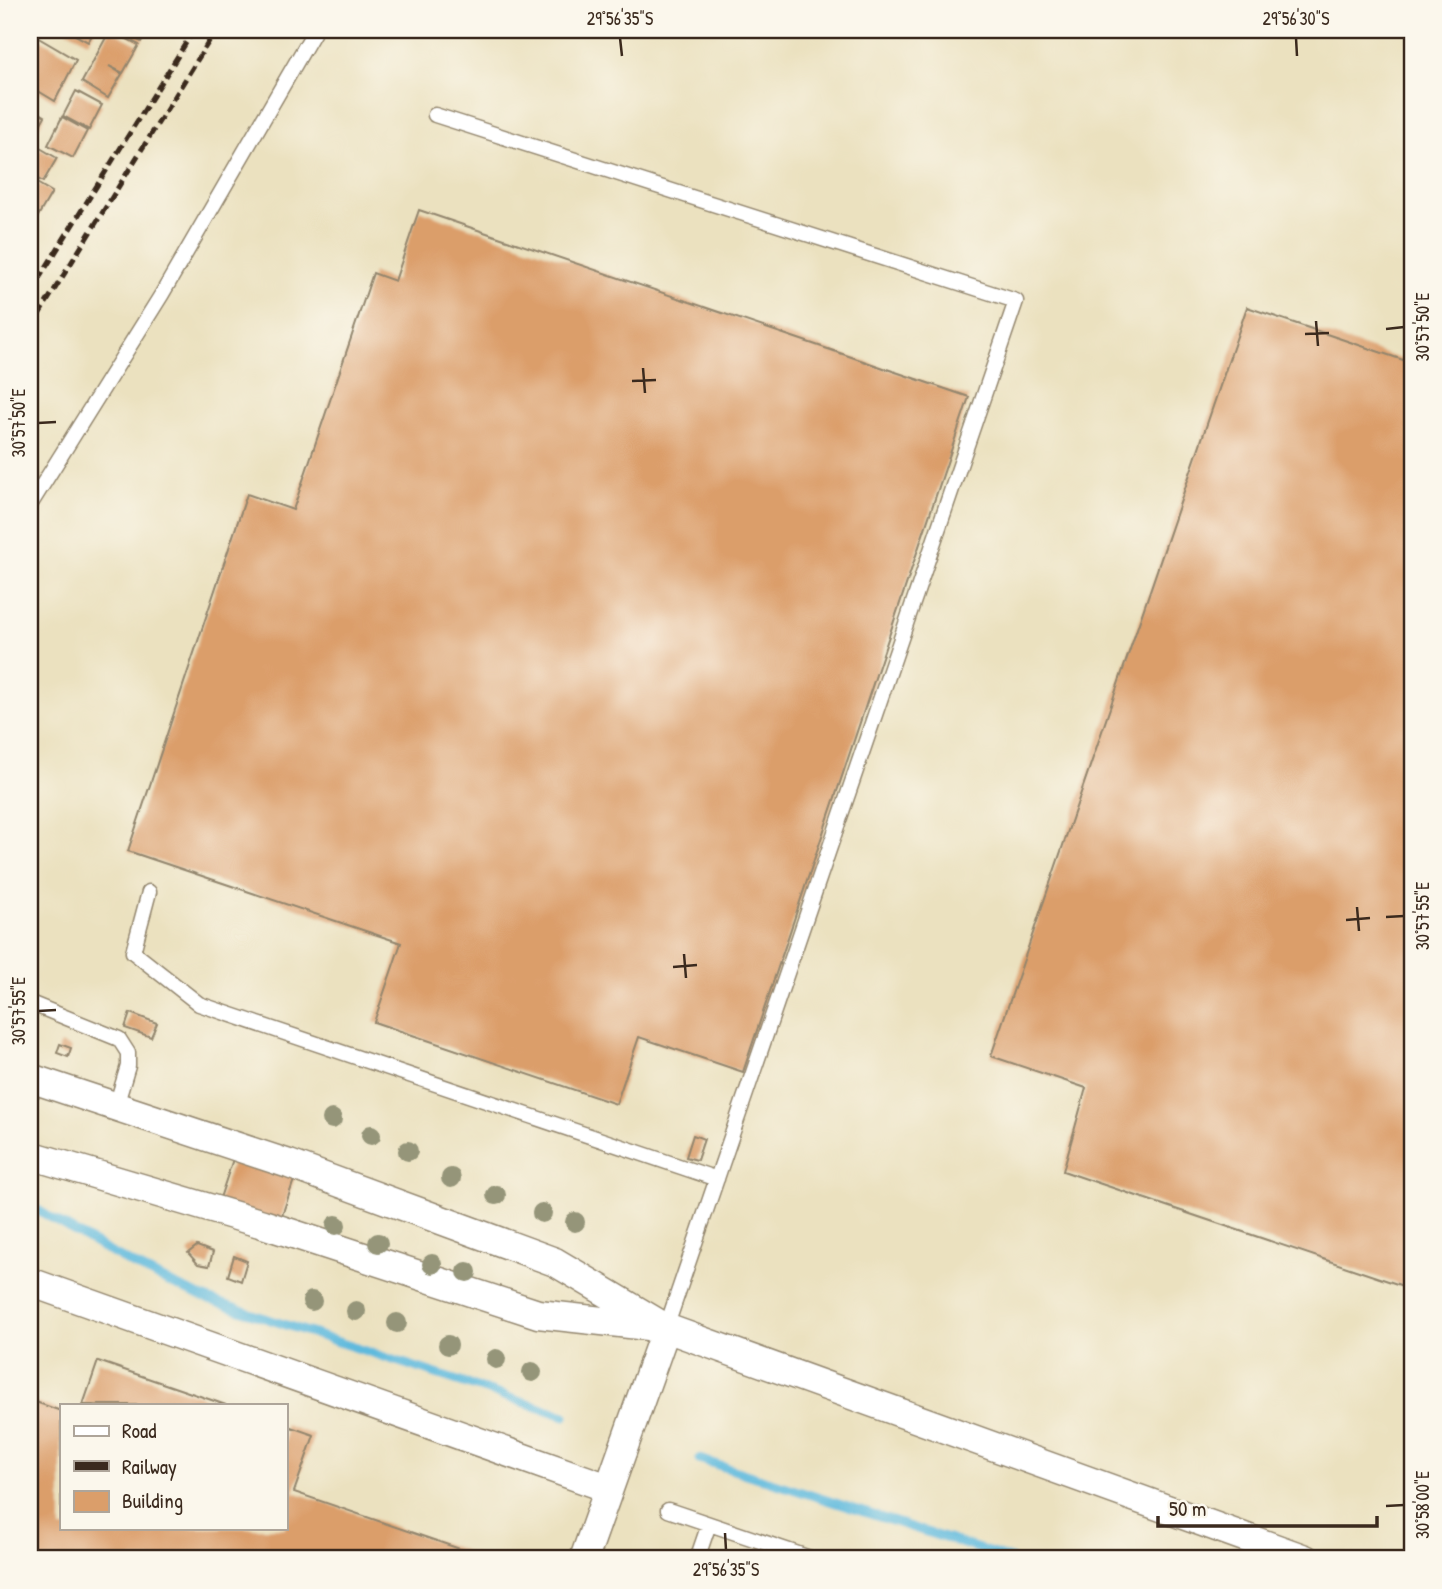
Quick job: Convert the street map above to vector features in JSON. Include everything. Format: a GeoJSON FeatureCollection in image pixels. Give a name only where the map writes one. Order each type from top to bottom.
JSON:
{"type":"FeatureCollection","features":[{"type":"Feature","properties":{"kind":"street"},"geometry":{"type":"LineString","coordinates":[[30,1078],[289,1164],[555,1262],[666,1328],[1249,1550],[1305,1559]]}},
{"type":"Feature","properties":{"kind":"street"},"geometry":{"type":"LineString","coordinates":[[30,1155],[263,1224],[538,1314],[666,1328]]}},
{"type":"Feature","properties":{"kind":"street"},"geometry":{"type":"LineString","coordinates":[[30,1282],[608,1488]]}},
{"type":"Feature","properties":{"kind":"street"},"geometry":{"type":"LineString","coordinates":[[584,1559],[666,1328]]}},
{"type":"Feature","properties":{"kind":"lane"},"geometry":{"type":"LineString","coordinates":[[30,505],[162,294],[315,30]]}},
{"type":"Feature","properties":{"kind":"lane"},"geometry":{"type":"LineString","coordinates":[[435,115],[1016,301],[666,1328]]}},
{"type":"Feature","properties":{"kind":"lane"},"geometry":{"type":"LineString","coordinates":[[149,892],[133,952],[200,1004],[717,1179]]}},
{"type":"Feature","properties":{"kind":"lane"},"geometry":{"type":"LineString","coordinates":[[30,1003],[119,1039],[128,1053],[128,1066],[116,1106]]}},
{"type":"Feature","properties":{"kind":"lane"},"geometry":{"type":"LineString","coordinates":[[668,1510],[813,1559]]}},
{"type":"Feature","properties":{"kind":"lane"},"geometry":{"type":"LineString","coordinates":[[697,1559],[709,1524]]}},
{"type":"Feature","properties":{"kind":"building"},"geometry":{"type":"Polygon","coordinates":[[[66,30],[95,30],[88,42],[66,30]]]}},
{"type":"Feature","properties":{"kind":"building"},"geometry":{"type":"Polygon","coordinates":[[[110,30],[139,45],[123,73],[109,66],[122,74],[108,98],[82,82],[110,30]]]}},
{"type":"Feature","properties":{"kind":"building"},"geometry":{"type":"Polygon","coordinates":[[[120,30],[148,30],[141,42],[120,30]]]}},
{"type":"Feature","properties":{"kind":"building"},"geometry":{"type":"Polygon","coordinates":[[[30,33],[76,60],[55,101],[30,86],[30,33]]]}},
{"type":"Feature","properties":{"kind":"building"},"geometry":{"type":"Polygon","coordinates":[[[76,91],[102,105],[89,130],[63,116],[76,91]]]}},
{"type":"Feature","properties":{"kind":"building"},"geometry":{"type":"Polygon","coordinates":[[[30,107],[45,116],[33,137],[30,135],[30,107]]]}},
{"type":"Feature","properties":{"kind":"building"},"geometry":{"type":"Polygon","coordinates":[[[62,117],[87,131],[73,158],[48,145],[62,117]]]}},
{"type":"Feature","properties":{"kind":"building"},"geometry":{"type":"Polygon","coordinates":[[[40,148],[57,158],[43,182],[30,175],[30,160],[40,148]]]}},
{"type":"Feature","properties":{"kind":"building"},"geometry":{"type":"Polygon","coordinates":[[[30,179],[52,192],[38,216],[30,211],[30,179]]]}},
{"type":"Feature","properties":{"kind":"building"},"geometry":{"type":"Polygon","coordinates":[[[419,210],[969,397],[743,1072],[639,1037],[616,1104],[374,1022],[401,943],[128,851],[247,494],[293,510],[373,273],[395,281],[419,210]]]}},
{"type":"Feature","properties":{"kind":"building"},"geometry":{"type":"Polygon","coordinates":[[[1247,307],[1412,363],[1412,1289],[1063,1171],[1086,1088],[991,1056],[1247,307]]]}},
{"type":"Feature","properties":{"kind":"building"},"geometry":{"type":"Polygon","coordinates":[[[130,1013],[157,1023],[151,1037],[125,1028],[130,1013]]]}},
{"type":"Feature","properties":{"kind":"building"},"geometry":{"type":"Polygon","coordinates":[[[60,1044],[71,1048],[68,1057],[57,1053],[60,1044]]]}},
{"type":"Feature","properties":{"kind":"building"},"geometry":{"type":"Polygon","coordinates":[[[693,1135],[704,1139],[697,1160],[686,1157],[693,1135]]]}},
{"type":"Feature","properties":{"kind":"building"},"geometry":{"type":"Polygon","coordinates":[[[239,1141],[300,1162],[273,1242],[212,1222],[239,1141]]]}},
{"type":"Feature","properties":{"kind":"building"},"geometry":{"type":"Polygon","coordinates":[[[197,1246],[213,1252],[209,1266],[198,1264],[188,1253],[197,1246]]]}},
{"type":"Feature","properties":{"kind":"building"},"geometry":{"type":"Polygon","coordinates":[[[234,1256],[247,1261],[241,1281],[228,1276],[234,1256]]]}},
{"type":"Feature","properties":{"kind":"building"},"geometry":{"type":"Polygon","coordinates":[[[98,1361],[223,1404],[83,1404],[98,1361]]]}},
{"type":"Feature","properties":{"kind":"building"},"geometry":{"type":"Polygon","coordinates":[[[30,1400],[60,1411],[60,1530],[287,1530],[287,1426],[314,1435],[294,1492],[489,1559],[30,1559],[30,1400]]]}},
{"type":"Feature","properties":{"kind":"waterway"},"geometry":{"type":"LineString","coordinates":[[30,1208],[144,1270],[210,1300],[565,1416]]}},
{"type":"Feature","properties":{"kind":"waterway"},"geometry":{"type":"LineString","coordinates":[[699,1459],[1010,1559]]}},
{"type":"Feature","properties":{"kind":"railway"},"geometry":{"type":"LineString","coordinates":[[30,293],[194,30]]}},
{"type":"Feature","properties":{"kind":"railway"},"geometry":{"type":"LineString","coordinates":[[30,329],[216,30]]}}]}
